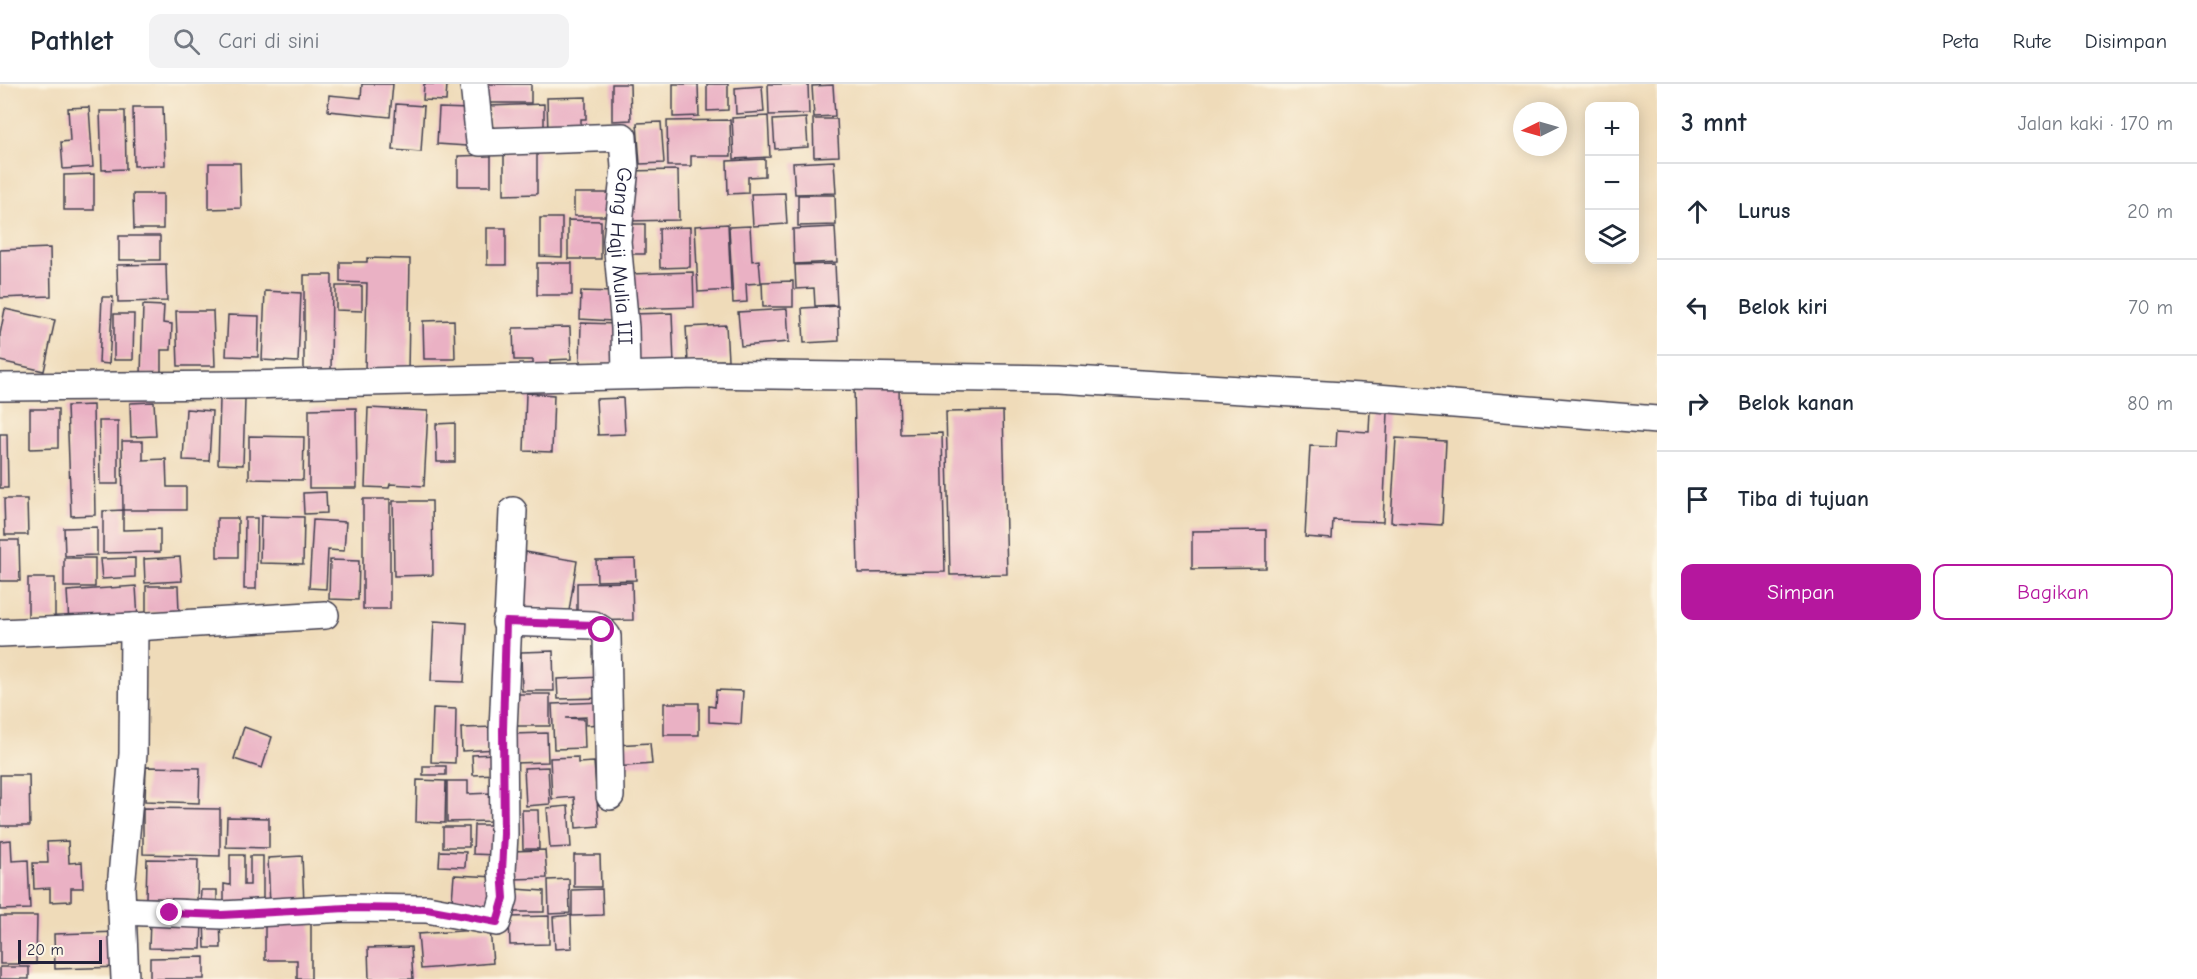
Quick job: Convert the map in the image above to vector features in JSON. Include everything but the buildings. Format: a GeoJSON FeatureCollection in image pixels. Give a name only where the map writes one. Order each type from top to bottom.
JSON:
{"type":"FeatureCollection","features":[{"type":"Feature","properties":{"kind":"street","name":"Gang Haji Mulia III"},"geometry":{"type":"LineString","coordinates":[[474,84],[480,141],[623,137],[625,168],[617,241],[625,328],[626,375]]}},
{"type":"Feature","properties":{"kind":"street"},"geometry":{"type":"LineString","coordinates":[[0,387],[243,385],[697,374],[1057,379],[1377,398],[1657,420]]}},
{"type":"Feature","properties":{"kind":"street"},"geometry":{"type":"LineString","coordinates":[[122,911],[222,915],[346,908],[427,909],[497,922],[504,898],[502,871],[503,730],[506,622],[513,511]]}},
{"type":"Feature","properties":{"kind":"street"},"geometry":{"type":"LineString","coordinates":[[0,633],[325,615]]}},
{"type":"Feature","properties":{"kind":"street"},"geometry":{"type":"LineString","coordinates":[[506,622],[594,625],[607,636],[610,796]]}},
{"type":"Feature","properties":{"kind":"street"},"geometry":{"type":"LineString","coordinates":[[125,979],[121,888],[133,754],[134,627]]}},
{"type":"Feature","properties":{"kind":"route"},"geometry":{"type":"LineString","coordinates":[[170,913],[222,915],[346,908],[427,909],[497,922],[504,898],[502,871],[503,730],[506,622],[594,625],[602,630]]}}]}
